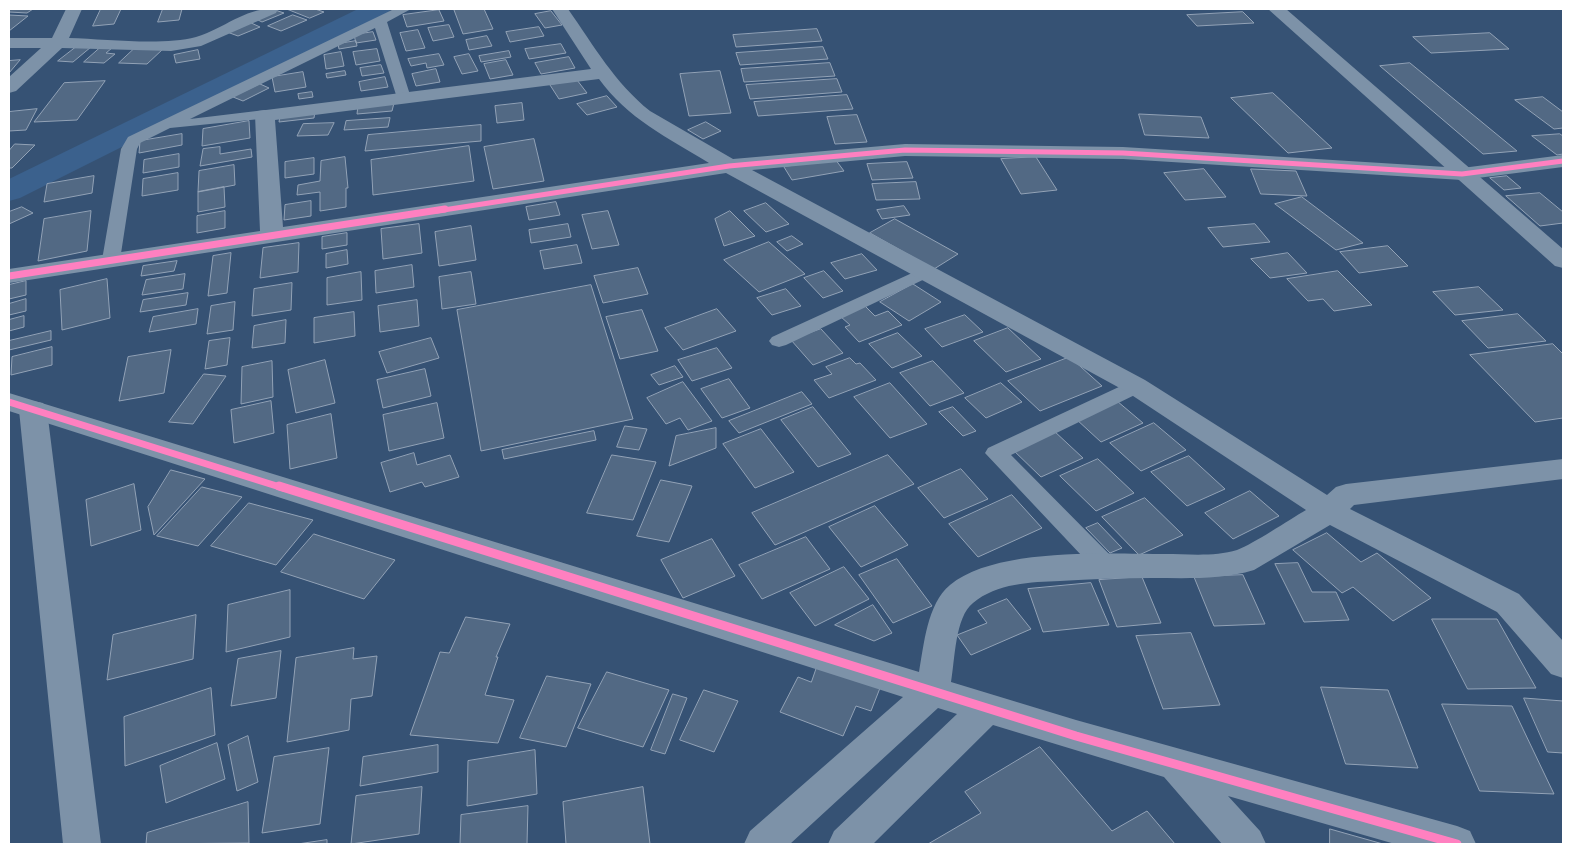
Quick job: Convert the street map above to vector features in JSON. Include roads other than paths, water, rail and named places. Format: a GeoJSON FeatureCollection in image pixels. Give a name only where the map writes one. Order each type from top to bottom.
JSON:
{"type":"FeatureCollection","features":[{"type":"Feature","properties":{"kind":"street"},"geometry":{"type":"LineString","coordinates":[[9,87],[58,43],[74,9]]}},
{"type":"Feature","properties":{"kind":"street"},"geometry":{"type":"LineString","coordinates":[[9,43],[171,46],[202,42],[270,9]]}},
{"type":"Feature","properties":{"kind":"street"},"geometry":{"type":"LineString","coordinates":[[560,9],[605,74],[634,108],[729,166],[923,273],[1136,386],[1329,511],[1508,603],[1563,664]]}},
{"type":"Feature","properties":{"kind":"street"},"geometry":{"type":"LineString","coordinates":[[1276,9],[1563,261]]}},
{"type":"Feature","properties":{"kind":"street"},"geometry":{"type":"LineString","coordinates":[[272,236],[265,115],[605,74]]}},
{"type":"Feature","properties":{"kind":"street"},"geometry":{"type":"LineString","coordinates":[[9,276],[729,166],[904,150],[1123,153],[1462,174],[1563,162]]}},
{"type":"Feature","properties":{"kind":"street"},"geometry":{"type":"LineString","coordinates":[[82,844],[21,406],[932,691],[1174,764],[1457,844]]}},
{"type":"Feature","properties":{"kind":"street"},"geometry":{"type":"LineString","coordinates":[[764,844],[932,691],[945,618],[961,594],[989,579],[1027,570],[1106,566],[1209,566],[1243,561],[1329,511],[1346,495],[1563,469]]}},
{"type":"Feature","properties":{"kind":"street"},"geometry":{"type":"LineString","coordinates":[[847,844],[988,708]]}},
{"type":"Feature","properties":{"kind":"street"},"geometry":{"type":"LineString","coordinates":[[1174,764],[1246,844]]}},
{"type":"Feature","properties":{"kind":"lane"},"geometry":{"type":"LineString","coordinates":[[110,260],[129,149],[134,140],[404,9]]}},
{"type":"Feature","properties":{"kind":"lane"},"geometry":{"type":"LineString","coordinates":[[380,21],[404,98]]}},
{"type":"Feature","properties":{"kind":"lane"},"geometry":{"type":"LineString","coordinates":[[160,127],[265,115]]}},
{"type":"Feature","properties":{"kind":"lane"},"geometry":{"type":"LineString","coordinates":[[779,341],[923,273]]}},
{"type":"Feature","properties":{"kind":"lane"},"geometry":{"type":"LineString","coordinates":[[1106,566],[996,453],[1136,386]]}},
{"type":"Feature","properties":{"kind":"waterway"},"geometry":{"type":"LineString","coordinates":[[9,191],[378,9]]}}]}
